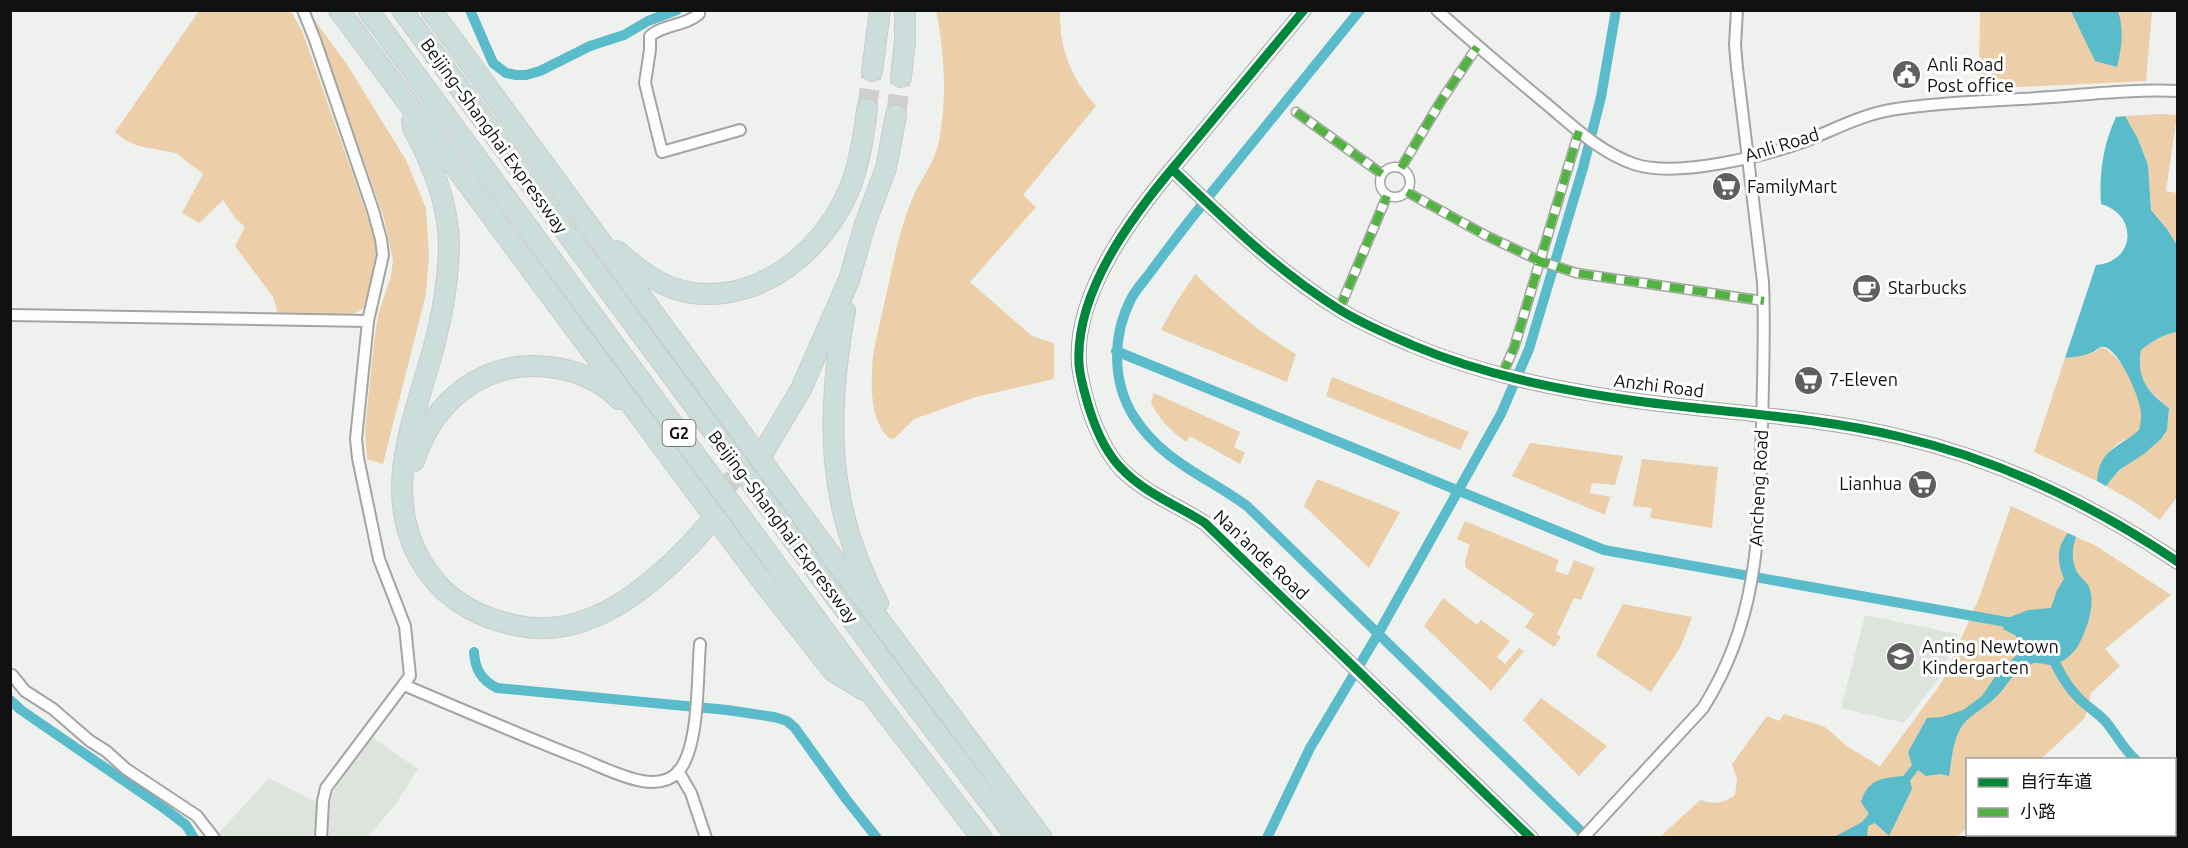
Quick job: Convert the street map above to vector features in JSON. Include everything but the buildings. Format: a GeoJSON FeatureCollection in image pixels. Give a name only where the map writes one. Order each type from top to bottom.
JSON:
{"type":"FeatureCollection","features":[{"type":"Feature","properties":{"kind":"highway"},"geometry":{"type":"LineString","coordinates":[[339,10],[759,577],[833,671],[872,695]]}},
{"type":"Feature","properties":{"kind":"highway","name":"Beijing–Shanghai Expressway"},"geometry":{"type":"LineString","coordinates":[[368,10],[872,695],[982,837]]}},
{"type":"Feature","properties":{"kind":"highway","name":"Beijing–Shanghai Expressway"},"geometry":{"type":"LineString","coordinates":[[402,10],[773,514],[1017,837]]}},
{"type":"Feature","properties":{"kind":"highway"},"geometry":{"type":"LineString","coordinates":[[431,10],[816,535],[1042,837]]}},
{"type":"Feature","properties":{"kind":"highway"},"geometry":{"type":"LineString","coordinates":[[872,71],[880,10]]}},
{"type":"Feature","properties":{"kind":"highway"},"geometry":{"type":"LineString","coordinates":[[901,77],[905,42],[905,10]]}},
{"type":"Feature","properties":{"kind":"highway"},"geometry":{"type":"LineString","coordinates":[[410,106],[413,128],[439,183],[446,215],[449,247],[447,279],[432,351],[404,458],[401,499],[410,539],[431,577],[447,594],[484,608],[503,619],[564,619],[602,606],[636,585],[707,520]]}},
{"type":"Feature","properties":{"kind":"highway"},"geometry":{"type":"LineString","coordinates":[[601,243],[618,251],[643,273],[665,285],[691,293],[717,293],[766,281],[807,252],[838,212],[851,185],[862,143],[867,109]]}},
{"type":"Feature","properties":{"kind":"highway"},"geometry":{"type":"LineString","coordinates":[[888,631],[849,535],[839,493],[834,458],[834,379],[849,280],[865,224],[886,168],[896,115]]}},
{"type":"Feature","properties":{"kind":"highway"},"geometry":{"type":"LineString","coordinates":[[849,280],[801,389],[761,450],[819,331],[837,279],[862,188],[862,143]]}},
{"type":"Feature","properties":{"kind":"highway"},"geometry":{"type":"LineString","coordinates":[[463,600],[438,572],[417,537],[412,518],[411,479],[414,460],[430,424],[454,396],[480,379],[503,369],[539,365],[578,373],[605,387],[627,406],[658,441]]}},
{"type":"Feature","properties":{"kind":"street"},"geometry":{"type":"LineString","coordinates":[[303,10],[319,51],[381,239],[383,255],[368,321],[358,413],[358,458],[379,559],[405,626],[410,676],[326,788],[321,837]]}},
{"type":"Feature","properties":{"kind":"street"},"geometry":{"type":"LineString","coordinates":[[699,10],[699,14],[691,20],[656,31],[650,36],[645,83],[662,152],[741,130]]}},
{"type":"Feature","properties":{"kind":"street","name":"Nan'ande Road"},"geometry":{"type":"LineString","coordinates":[[1305,10],[1172,169],[1122,235],[1102,268],[1088,306],[1081,336],[1079,363],[1084,392],[1094,424],[1105,447],[1121,468],[1150,493],[1205,523],[1531,837]]}},
{"type":"Feature","properties":{"kind":"street","name":"Anli Road"},"geometry":{"type":"LineString","coordinates":[[1437,10],[1477,47],[1582,133],[1633,164],[1658,169],[1684,168],[1748,157],[1804,141],[1853,119],[1896,109],[2131,92],[2178,91]]}},
{"type":"Feature","properties":{"kind":"street","name":"Ancheng Road"},"geometry":{"type":"LineString","coordinates":[[1583,837],[1703,708],[1725,670],[1737,642],[1752,586],[1765,383],[1764,301],[1735,45],[1737,10]]}},
{"type":"Feature","properties":{"kind":"street"},"geometry":{"type":"LineString","coordinates":[[1401,168],[1477,47]]}},
{"type":"Feature","properties":{"kind":"street"},"geometry":{"type":"LineString","coordinates":[[1296,112],[1382,174]]}},
{"type":"Feature","properties":{"kind":"street"},"geometry":{"type":"LineString","coordinates":[[1505,376],[1544,263],[1582,133]]}},
{"type":"Feature","properties":{"kind":"street"},"geometry":{"type":"LineString","coordinates":[[1407,192],[1410,178],[1407,172],[1401,168],[1392,167],[1382,174],[1379,180],[1381,189],[1387,196],[1394,197],[1407,192],[1485,235],[1562,269],[1764,301]]}},
{"type":"Feature","properties":{"kind":"street","name":"Anzhi Road"},"geometry":{"type":"LineString","coordinates":[[1172,169],[1307,288],[1339,310],[1421,348],[1530,382],[1639,401],[1762,414],[1899,436],[1971,457],[2032,480],[2143,538],[2178,562]]}},
{"type":"Feature","properties":{"kind":"street"},"geometry":{"type":"LineString","coordinates":[[1339,310],[1387,196]]}},
{"type":"Feature","properties":{"kind":"street"},"geometry":{"type":"LineString","coordinates":[[10,315],[368,321]]}},
{"type":"Feature","properties":{"kind":"street"},"geometry":{"type":"LineString","coordinates":[[404,685],[506,729],[628,777],[661,781],[678,771],[687,758],[695,715],[700,644]]}},
{"type":"Feature","properties":{"kind":"street"},"geometry":{"type":"LineString","coordinates":[[12,675],[25,691],[53,709],[126,769],[197,816],[214,837]]}},
{"type":"Feature","properties":{"kind":"street"},"geometry":{"type":"LineString","coordinates":[[678,771],[691,793],[706,837]]}},
{"type":"Feature","properties":{"kind":"shaded area"},"geometry":{"type":"Polygon","coordinates":[[[199,11],[291,11],[303,33],[374,235],[376,252],[370,292],[361,310],[333,316],[278,313],[273,297],[235,246],[245,227],[235,218],[223,200],[199,223],[182,213],[203,174],[176,153],[138,146],[115,132],[199,11]]]}},
{"type":"Feature","properties":{"kind":"shaded area"},"geometry":{"type":"Polygon","coordinates":[[[936,11],[1060,11],[1062,38],[1068,62],[1080,85],[1096,106],[1023,195],[1036,207],[970,282],[1032,336],[1054,343],[1054,379],[976,397],[914,419],[895,438],[890,439],[879,425],[874,408],[873,356],[904,223],[914,195],[935,156],[942,125],[944,76],[936,11]]]}},
{"type":"Feature","properties":{"kind":"shaded area"},"geometry":{"type":"Polygon","coordinates":[[[1980,11],[2152,11],[2146,81],[1979,89],[1980,11]]]}},
{"type":"Feature","properties":{"kind":"shaded area"},"geometry":{"type":"Polygon","coordinates":[[[313,18],[346,63],[406,160],[426,208],[429,257],[426,294],[383,464],[367,459],[365,430],[378,315],[391,276],[393,261],[384,218],[313,18]]]}},
{"type":"Feature","properties":{"kind":"shaded area"},"geometry":{"type":"Polygon","coordinates":[[[2177,115],[2166,191],[2177,193],[2177,245],[2151,210],[2148,165],[2138,139],[2125,116],[2177,115]]]}},
{"type":"Feature","properties":{"kind":"shaded area"},"geometry":{"type":"Polygon","coordinates":[[[1195,274],[1243,317],[1296,354],[1287,382],[1161,330],[1195,274]]]}},
{"type":"Feature","properties":{"kind":"shaded area"},"geometry":{"type":"Polygon","coordinates":[[[2177,332],[2177,497],[2160,520],[2106,486],[2119,470],[2167,430],[2169,408],[2145,383],[2140,368],[2141,350],[2158,338],[2177,332]]]}},
{"type":"Feature","properties":{"kind":"shaded area"},"geometry":{"type":"Polygon","coordinates":[[[2100,347],[2109,351],[2117,359],[2132,382],[2138,395],[2141,420],[2137,433],[2119,443],[2110,452],[2101,467],[2097,481],[2034,452],[2065,358],[2095,352],[2100,347]]]}},
{"type":"Feature","properties":{"kind":"shaded area"},"geometry":{"type":"Polygon","coordinates":[[[1332,377],[1469,432],[1460,450],[1326,396],[1332,377]]]}},
{"type":"Feature","properties":{"kind":"shaded area"},"geometry":{"type":"Polygon","coordinates":[[[1154,393],[1240,432],[1234,447],[1245,453],[1240,464],[1190,436],[1186,442],[1180,438],[1154,409],[1151,403],[1154,393]]]}},
{"type":"Feature","properties":{"kind":"shaded area"},"geometry":{"type":"Polygon","coordinates":[[[1530,443],[1623,456],[1615,485],[1592,483],[1590,493],[1610,497],[1605,515],[1512,476],[1530,443]]]}},
{"type":"Feature","properties":{"kind":"shaded area"},"geometry":{"type":"Polygon","coordinates":[[[1642,459],[1718,467],[1712,528],[1650,518],[1652,508],[1633,506],[1642,459]]]}},
{"type":"Feature","properties":{"kind":"shaded area"},"geometry":{"type":"Polygon","coordinates":[[[1317,479],[1400,512],[1369,568],[1304,506],[1317,479]]]}},
{"type":"Feature","properties":{"kind":"shaded area"},"geometry":{"type":"Polygon","coordinates":[[[2011,506],[2098,547],[2171,595],[2105,649],[2120,666],[2091,693],[2085,718],[2042,758],[1966,758],[1966,829],[1957,837],[1659,838],[1700,800],[1718,802],[1735,795],[1737,779],[1732,764],[1767,716],[1779,721],[1784,714],[1825,727],[1848,747],[1880,766],[1942,682],[1979,598],[2011,506]]]}},
{"type":"Feature","properties":{"kind":"shaded area"},"geometry":{"type":"Polygon","coordinates":[[[1465,521],[1559,560],[1555,571],[1568,575],[1574,560],[1595,568],[1581,600],[1574,598],[1557,634],[1561,637],[1554,647],[1525,627],[1534,614],[1466,568],[1465,562],[1470,545],[1457,539],[1465,521]]]}},
{"type":"Feature","properties":{"kind":"shaded area"},"geometry":{"type":"Polygon","coordinates":[[[1443,598],[1477,625],[1481,620],[1510,641],[1497,657],[1505,664],[1519,648],[1524,651],[1491,691],[1424,626],[1443,598]]]}},
{"type":"Feature","properties":{"kind":"shaded area"},"geometry":{"type":"Polygon","coordinates":[[[1623,604],[1692,617],[1681,646],[1651,692],[1596,655],[1623,604]]]}},
{"type":"Feature","properties":{"kind":"shaded area","name":"Anting Newtown Kindergarten"},"geometry":{"type":"Polygon","coordinates":[[[1865,615],[1958,634],[1938,680],[1904,723],[1841,708],[1865,615]]]}},
{"type":"Feature","properties":{"kind":"shaded area"},"geometry":{"type":"Polygon","coordinates":[[[1541,698],[1607,746],[1579,776],[1523,720],[1541,698]]]}},
{"type":"Feature","properties":{"kind":"shaded area"},"geometry":{"type":"Polygon","coordinates":[[[372,737],[418,769],[395,805],[368,837],[328,837],[329,803],[333,792],[372,737]]]}},
{"type":"Feature","properties":{"kind":"shaded area"},"geometry":{"type":"Polygon","coordinates":[[[269,778],[318,803],[317,837],[218,838],[216,836],[269,778]]]}},
{"type":"Feature","properties":{"kind":"water"},"geometry":{"type":"Polygon","coordinates":[[[2071,11],[2118,11],[2122,39],[2117,67],[2095,61],[2071,11]]]}},
{"type":"Feature","properties":{"kind":"water"},"geometry":{"type":"Polygon","coordinates":[[[2125,116],[2138,139],[2148,165],[2151,210],[2177,245],[2177,332],[2158,338],[2141,350],[2140,369],[2145,384],[2169,408],[2167,430],[2161,439],[2144,454],[2119,470],[2106,486],[2097,481],[2102,462],[2111,450],[2139,430],[2141,410],[2126,371],[2114,353],[2107,348],[2101,347],[2094,352],[2065,358],[2096,265],[2109,262],[2119,256],[2125,247],[2126,227],[2122,218],[2101,204],[2101,170],[2108,138],[2116,117],[2125,116]]]}},
{"type":"Feature","properties":{"kind":"water"},"geometry":{"type":"Polygon","coordinates":[[[2068,533],[2076,537],[2073,550],[2074,563],[2077,572],[2089,587],[2092,601],[2088,624],[2074,651],[2063,661],[2054,664],[2034,663],[2023,668],[2014,675],[1996,697],[1962,725],[1952,754],[1949,776],[1940,774],[1926,776],[1918,770],[1910,781],[1912,789],[1889,836],[1875,823],[1868,826],[1867,837],[1834,837],[1862,822],[1869,814],[1861,802],[1872,784],[1882,779],[1903,776],[1912,765],[1908,752],[1927,718],[1942,717],[1963,710],[1982,696],[1997,674],[2021,651],[2022,647],[2015,635],[2003,629],[2005,619],[2028,610],[2051,608],[2057,590],[2064,579],[2059,555],[2061,544],[2068,533]]]}},
{"type":"Feature","properties":{"kind":"waterway"},"geometry":{"type":"LineString","coordinates":[[470,10],[493,63],[506,73],[516,75],[540,71],[590,46],[624,35],[648,21],[677,10]]}},
{"type":"Feature","properties":{"kind":"waterway"},"geometry":{"type":"LineString","coordinates":[[1360,10],[1205,201],[1133,295],[1120,328],[1118,343],[1118,374],[1122,389],[1134,417],[1158,446],[1247,506],[1588,838]]}},
{"type":"Feature","properties":{"kind":"waterway"},"geometry":{"type":"LineString","coordinates":[[1267,838],[1310,748],[1378,634],[1501,414],[1529,349],[1583,168],[1601,97],[1616,10]]}},
{"type":"Feature","properties":{"kind":"waterway"},"geometry":{"type":"LineString","coordinates":[[1116,351],[1604,550],[2012,623]]}},
{"type":"Feature","properties":{"kind":"waterway"},"geometry":{"type":"LineString","coordinates":[[474,652],[480,673],[497,688],[727,710],[787,721],[795,728],[877,838]]}},
{"type":"Feature","properties":{"kind":"waterway"},"geometry":{"type":"LineString","coordinates":[[2052,656],[2069,687],[2106,722],[2134,758]]}},
{"type":"Feature","properties":{"kind":"waterway"},"geometry":{"type":"LineString","coordinates":[[10,700],[21,710],[165,809],[186,825],[194,838]]}},
{"type":"Feature","properties":{"kind":"tunnel"},"geometry":{"type":"LineString","coordinates":[[867,109],[872,71]]}},
{"type":"Feature","properties":{"kind":"tunnel"},"geometry":{"type":"LineString","coordinates":[[896,115],[901,77]]}},
{"type":"Feature","properties":{"kind":"tunnel"},"geometry":{"type":"LineString","coordinates":[[704,517],[758,446]]}},
{"type":"Feature","properties":{"kind":"marked path"},"geometry":{"type":"LineString","coordinates":[[1401,168],[1477,47]]}},
{"type":"Feature","properties":{"kind":"marked path"},"geometry":{"type":"LineString","coordinates":[[1296,112],[1382,174]]}},
{"type":"Feature","properties":{"kind":"marked path"},"geometry":{"type":"LineString","coordinates":[[1407,192],[1485,235],[1540,261],[1579,131]]}},
{"type":"Feature","properties":{"kind":"marked path"},"geometry":{"type":"LineString","coordinates":[[1339,310],[1387,196]]}},
{"type":"Feature","properties":{"kind":"marked path"},"geometry":{"type":"LineString","coordinates":[[1502,375],[1514,348],[1540,261],[1576,273],[1764,301]]}},
{"type":"Feature","properties":{"kind":"cycle path"},"geometry":{"type":"LineString","coordinates":[[1304,10],[1172,169],[1271,260],[1337,308],[1374,328],[1439,356],[1522,380],[1637,401],[1835,424],[1901,437],[1975,458],[2079,503],[2178,562]]}},
{"type":"Feature","properties":{"kind":"cycle path"},"geometry":{"type":"LineString","coordinates":[[1177,163],[1126,230],[1110,256],[1086,309],[1080,337],[1079,364],[1089,408],[1102,440],[1115,462],[1130,477],[1150,492],[1205,523],[1531,838]]}},
{"type":"Feature","properties":{"kind":"place","name":"Anli Road Post office"},"geometry":{"type":"Point","coordinates":[1906,75]}},
{"type":"Feature","properties":{"kind":"place","name":"FamilyMart"},"geometry":{"type":"Point","coordinates":[1726,187]}},
{"type":"Feature","properties":{"kind":"place","name":"Starbucks"},"geometry":{"type":"Point","coordinates":[1867,288]}},
{"type":"Feature","properties":{"kind":"place","name":"7-Eleven"},"geometry":{"type":"Point","coordinates":[1808,380]}},
{"type":"Feature","properties":{"kind":"place","name":"Lianhua"},"geometry":{"type":"Point","coordinates":[1923,484]}},
{"type":"Feature","properties":{"kind":"place","name":"Anting Newtown Kindergarten"},"geometry":{"type":"Point","coordinates":[1901,657]}}]}
